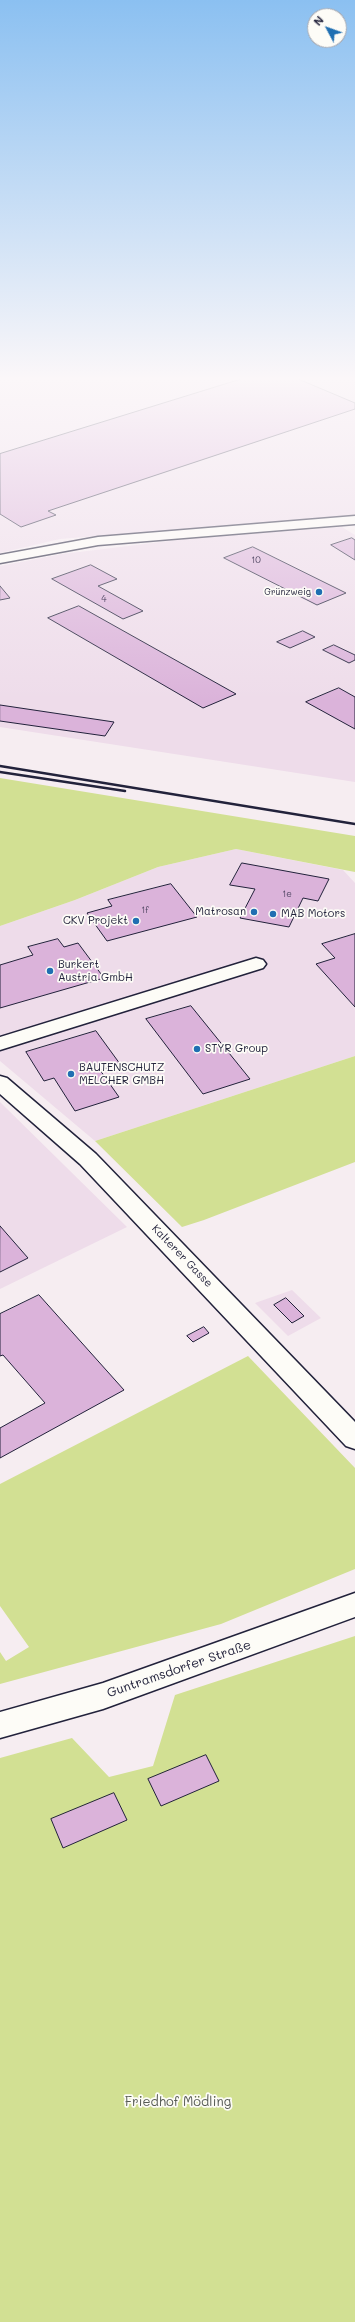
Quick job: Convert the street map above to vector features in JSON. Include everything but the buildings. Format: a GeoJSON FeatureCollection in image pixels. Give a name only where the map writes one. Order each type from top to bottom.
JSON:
{"type":"FeatureCollection","features":[{"type":"Feature","properties":{"kind":"street"},"geometry":{"type":"LineString","coordinates":[[0,559],[98,541],[355,520]]}},
{"type":"Feature","properties":{"kind":"street"},"geometry":{"type":"LineString","coordinates":[[0,1044],[256,964]]}},
{"type":"Feature","properties":{"kind":"street","name":"Kalterer Gasse"},"geometry":{"type":"LineString","coordinates":[[0,1083],[88,1159],[355,1439]]}},
{"type":"Feature","properties":{"kind":"street","name":"Guntramsdorfer Straße"},"geometry":{"type":"LineString","coordinates":[[0,1725],[104,1696],[355,1605]]}},
{"type":"Feature","properties":{"kind":"shaded area"},"geometry":{"type":"Polygon","coordinates":[[[0,484],[355,484],[355,516],[60,539],[0,553],[0,484]]]}},
{"type":"Feature","properties":{"kind":"shaded area"},"geometry":{"type":"Polygon","coordinates":[[[342,527],[355,535],[355,782],[0,727],[0,566],[62,554],[194,538],[342,527]]]}},
{"type":"Feature","properties":{"kind":"shaded area"},"geometry":{"type":"Polygon","coordinates":[[[236,849],[343,870],[355,883],[355,1056],[95,1141],[0,1061],[0,926],[75,900],[158,867],[236,849]]]}},
{"type":"Feature","properties":{"kind":"shaded area"},"geometry":{"type":"Polygon","coordinates":[[[0,1102],[127,1227],[0,1289],[0,1102]]]}},
{"type":"Feature","properties":{"kind":"shaded area"},"geometry":{"type":"Polygon","coordinates":[[[292,1290],[321,1318],[288,1336],[255,1303],[292,1290]]]}},
{"type":"Feature","properties":{"kind":"green space"},"geometry":{"type":"Polygon","coordinates":[[[0,778],[355,836],[355,872],[236,849],[158,867],[75,900],[0,926],[0,778]]]}},
{"type":"Feature","properties":{"kind":"green space"},"geometry":{"type":"Polygon","coordinates":[[[355,1056],[355,1162],[204,1220],[182,1227],[95,1141],[355,1056]]]}},
{"type":"Feature","properties":{"kind":"green space"},"geometry":{"type":"Polygon","coordinates":[[[248,1356],[355,1468],[355,1569],[221,1624],[0,1684],[0,1652],[6,1661],[29,1647],[0,1606],[0,1484],[248,1356]]]}},
{"type":"Feature","properties":{"kind":"green space","name":"Friedhof Mödling"},"geometry":{"type":"Polygon","coordinates":[[[355,1636],[355,2322],[0,2322],[0,1758],[72,1738],[109,1777],[153,1766],[175,1695],[355,1636]]]}},
{"type":"Feature","properties":{"kind":"railway"},"geometry":{"type":"LineString","coordinates":[[0,766],[355,824]]}},
{"type":"Feature","properties":{"kind":"railway"},"geometry":{"type":"LineString","coordinates":[[0,772],[125,791]]}},
{"type":"Feature","properties":{"kind":"place","name":"Grünzweig"},"geometry":{"type":"Point","coordinates":[319,592]}},
{"type":"Feature","properties":{"kind":"place","name":"Matrosan"},"geometry":{"type":"Point","coordinates":[254,912]}},
{"type":"Feature","properties":{"kind":"place","name":"MAB Motors"},"geometry":{"type":"Point","coordinates":[273,914]}},
{"type":"Feature","properties":{"kind":"place","name":"CKV Projekt"},"geometry":{"type":"Point","coordinates":[136,921]}},
{"type":"Feature","properties":{"kind":"place","name":"Burkert Austria GmbH"},"geometry":{"type":"Point","coordinates":[50,971]}},
{"type":"Feature","properties":{"kind":"place","name":"STYR Group"},"geometry":{"type":"Point","coordinates":[197,1049]}},
{"type":"Feature","properties":{"kind":"place","name":"BAUTENSCHUTZ MELCHER GMBH"},"geometry":{"type":"Point","coordinates":[71,1074]}}]}
